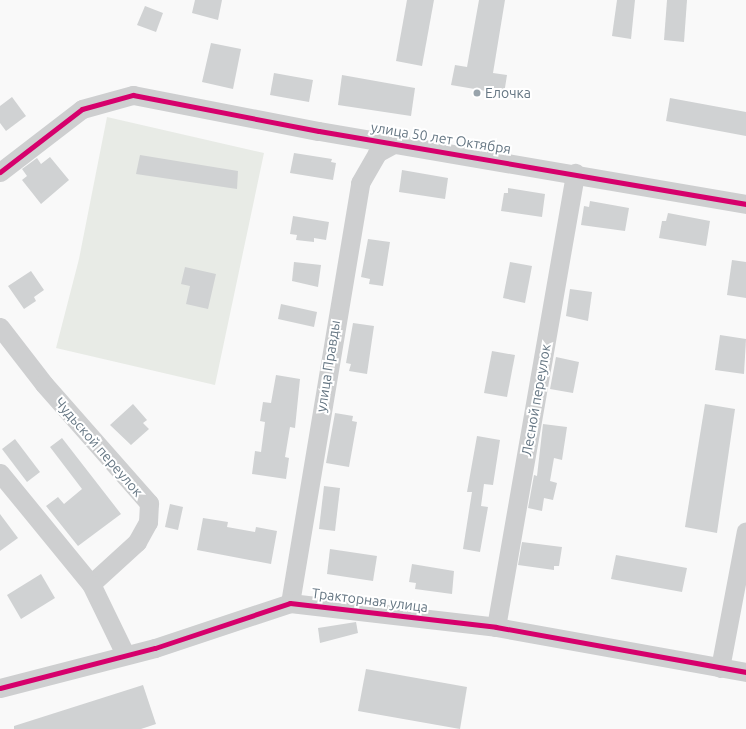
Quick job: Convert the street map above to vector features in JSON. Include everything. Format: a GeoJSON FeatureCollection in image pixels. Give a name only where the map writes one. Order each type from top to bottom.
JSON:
{"type":"FeatureCollection","features":[{"type":"Feature","properties":{"kind":"street","name":"улица 50 лет Октября"},"geometry":{"type":"LineString","coordinates":[[0,172],[82,109],[133,94],[395,143],[575,173],[746,204]]}},
{"type":"Feature","properties":{"kind":"street","name":"улица Правды"},"geometry":{"type":"LineString","coordinates":[[290,603],[360,183],[377,154],[395,143]]}},
{"type":"Feature","properties":{"kind":"street","name":"Лесной переулок"},"geometry":{"type":"LineString","coordinates":[[496,627],[575,173]]}},
{"type":"Feature","properties":{"kind":"street","name":"Чудьской переулок"},"geometry":{"type":"LineString","coordinates":[[0,327],[44,384],[148,503],[148,522],[137,542],[91,584]]}},
{"type":"Feature","properties":{"kind":"street"},"geometry":{"type":"LineString","coordinates":[[0,472],[91,584],[125,654]]}},
{"type":"Feature","properties":{"kind":"street"},"geometry":{"type":"LineString","coordinates":[[720,668],[746,531]]}},
{"type":"Feature","properties":{"kind":"street","name":"Тракторная улица"},"geometry":{"type":"LineString","coordinates":[[0,688],[125,654],[155,648],[290,603],[496,627],[746,672]]}},
{"type":"Feature","properties":{"kind":"shaded area"},"geometry":{"type":"Polygon","coordinates":[[[107,117],[264,153],[215,385],[56,348],[79,259],[107,117]]]}},
{"type":"Feature","properties":{"kind":"building"},"geometry":{"type":"Polygon","coordinates":[[[195,0],[222,0],[218,20],[192,13],[195,0]]]}},
{"type":"Feature","properties":{"kind":"building"},"geometry":{"type":"Polygon","coordinates":[[[407,0],[434,0],[422,66],[396,61],[407,0]]]}},
{"type":"Feature","properties":{"kind":"building"},"geometry":{"type":"Polygon","coordinates":[[[479,0],[505,0],[493,73],[507,75],[504,94],[451,85],[455,65],[467,67],[479,0]]]}},
{"type":"Feature","properties":{"kind":"building"},"geometry":{"type":"Polygon","coordinates":[[[617,0],[635,0],[631,39],[612,36],[617,0]]]}},
{"type":"Feature","properties":{"kind":"building"},"geometry":{"type":"Polygon","coordinates":[[[667,0],[687,0],[684,42],[664,40],[667,0]]]}},
{"type":"Feature","properties":{"kind":"building"},"geometry":{"type":"Polygon","coordinates":[[[145,6],[163,13],[156,32],[137,25],[145,6]]]}},
{"type":"Feature","properties":{"kind":"building"},"geometry":{"type":"Polygon","coordinates":[[[211,43],[241,49],[233,89],[202,82],[211,43]]]}},
{"type":"Feature","properties":{"kind":"building"},"geometry":{"type":"Polygon","coordinates":[[[274,73],[313,80],[309,102],[270,95],[274,73]]]}},
{"type":"Feature","properties":{"kind":"building"},"geometry":{"type":"Polygon","coordinates":[[[342,75],[415,88],[411,116],[338,105],[342,75]]]}},
{"type":"Feature","properties":{"kind":"building"},"geometry":{"type":"Polygon","coordinates":[[[12,97],[26,116],[6,131],[0,123],[0,106],[12,97]]]}},
{"type":"Feature","properties":{"kind":"building"},"geometry":{"type":"Polygon","coordinates":[[[670,98],[746,112],[746,136],[666,121],[670,98]]]}},
{"type":"Feature","properties":{"kind":"building"},"geometry":{"type":"Polygon","coordinates":[[[294,153],[332,159],[331,162],[336,163],[333,180],[290,173],[294,153]]]}},
{"type":"Feature","properties":{"kind":"building"},"geometry":{"type":"Polygon","coordinates":[[[140,155],[238,171],[237,189],[136,174],[140,155]]]}},
{"type":"Feature","properties":{"kind":"building"},"geometry":{"type":"Polygon","coordinates":[[[50,157],[69,180],[41,204],[22,180],[27,176],[22,169],[37,158],[41,164],[50,157]]]}},
{"type":"Feature","properties":{"kind":"building"},"geometry":{"type":"Polygon","coordinates":[[[402,170],[448,178],[445,199],[399,192],[402,170]]]}},
{"type":"Feature","properties":{"kind":"building"},"geometry":{"type":"Polygon","coordinates":[[[508,188],[545,194],[542,217],[501,211],[504,193],[508,193],[508,188]]]}},
{"type":"Feature","properties":{"kind":"building"},"geometry":{"type":"Polygon","coordinates":[[[590,201],[629,208],[625,231],[581,225],[584,206],[589,207],[590,201]]]}},
{"type":"Feature","properties":{"kind":"building"},"geometry":{"type":"Polygon","coordinates":[[[668,213],[710,221],[706,246],[659,238],[662,221],[666,221],[668,213]]]}},
{"type":"Feature","properties":{"kind":"building"},"geometry":{"type":"Polygon","coordinates":[[[293,216],[329,222],[326,240],[314,238],[314,242],[296,240],[297,235],[290,234],[293,216]]]}},
{"type":"Feature","properties":{"kind":"building"},"geometry":{"type":"Polygon","coordinates":[[[368,239],[390,242],[383,286],[369,284],[370,279],[361,277],[368,239]]]}},
{"type":"Feature","properties":{"kind":"building"},"geometry":{"type":"Polygon","coordinates":[[[732,260],[746,262],[746,298],[727,295],[732,260]]]}},
{"type":"Feature","properties":{"kind":"building"},"geometry":{"type":"Polygon","coordinates":[[[294,262],[321,265],[318,287],[292,281],[294,262]]]}},
{"type":"Feature","properties":{"kind":"building"},"geometry":{"type":"Polygon","coordinates":[[[510,262],[532,266],[525,303],[503,298],[510,262]]]}},
{"type":"Feature","properties":{"kind":"building"},"geometry":{"type":"Polygon","coordinates":[[[185,267],[216,274],[208,309],[186,304],[190,286],[181,284],[185,267]]]}},
{"type":"Feature","properties":{"kind":"building"},"geometry":{"type":"Polygon","coordinates":[[[31,271],[44,290],[34,297],[36,301],[24,309],[8,286],[31,271]]]}},
{"type":"Feature","properties":{"kind":"building"},"geometry":{"type":"Polygon","coordinates":[[[570,289],[592,292],[588,321],[566,316],[570,289]]]}},
{"type":"Feature","properties":{"kind":"building"},"geometry":{"type":"Polygon","coordinates":[[[281,304],[317,312],[314,327],[278,319],[281,304]]]}},
{"type":"Feature","properties":{"kind":"building"},"geometry":{"type":"Polygon","coordinates":[[[353,323],[374,326],[367,374],[349,371],[351,364],[346,363],[353,323]]]}},
{"type":"Feature","properties":{"kind":"building"},"geometry":{"type":"Polygon","coordinates":[[[720,335],[746,339],[744,374],[715,370],[720,335]]]}},
{"type":"Feature","properties":{"kind":"building"},"geometry":{"type":"Polygon","coordinates":[[[492,351],[515,355],[507,397],[484,393],[492,351]]]}},
{"type":"Feature","properties":{"kind":"building"},"geometry":{"type":"Polygon","coordinates":[[[556,357],[579,362],[573,393],[550,389],[556,357]]]}},
{"type":"Feature","properties":{"kind":"building"},"geometry":{"type":"Polygon","coordinates":[[[276,375],[300,379],[295,428],[290,427],[285,457],[289,458],[286,479],[252,474],[255,451],[261,452],[265,422],[260,421],[263,402],[271,403],[276,375]]]}},
{"type":"Feature","properties":{"kind":"building"},"geometry":{"type":"Polygon","coordinates":[[[133,404],[147,420],[143,423],[149,429],[131,445],[110,425],[133,404]]]}},
{"type":"Feature","properties":{"kind":"building"},"geometry":{"type":"Polygon","coordinates":[[[705,404],[735,409],[717,533],[685,527],[705,404]]]}},
{"type":"Feature","properties":{"kind":"building"},"geometry":{"type":"Polygon","coordinates":[[[335,413],[353,416],[352,421],[357,422],[349,467],[326,463],[335,413]]]}},
{"type":"Feature","properties":{"kind":"building"},"geometry":{"type":"Polygon","coordinates":[[[543,424],[567,427],[562,460],[554,458],[550,481],[557,483],[553,500],[544,498],[542,511],[528,508],[534,475],[537,476],[543,424]]]}},
{"type":"Feature","properties":{"kind":"building"},"geometry":{"type":"Polygon","coordinates":[[[477,436],[500,440],[493,485],[484,484],[481,506],[488,507],[480,552],[463,549],[472,492],[467,492],[477,436]]]}},
{"type":"Feature","properties":{"kind":"building"},"geometry":{"type":"Polygon","coordinates":[[[62,438],[121,514],[78,546],[46,506],[58,497],[64,504],[82,489],[50,447],[62,438]]]}},
{"type":"Feature","properties":{"kind":"building"},"geometry":{"type":"Polygon","coordinates":[[[15,439],[40,472],[27,482],[2,449],[15,439]]]}},
{"type":"Feature","properties":{"kind":"building"},"geometry":{"type":"Polygon","coordinates":[[[324,486],[340,488],[335,531],[319,529],[324,486]]]}},
{"type":"Feature","properties":{"kind":"building"},"geometry":{"type":"Polygon","coordinates":[[[170,504],[183,507],[178,530],[165,527],[170,504]]]}},
{"type":"Feature","properties":{"kind":"building"},"geometry":{"type":"Polygon","coordinates":[[[0,514],[18,538],[0,551],[0,514]]]}},
{"type":"Feature","properties":{"kind":"building"},"geometry":{"type":"Polygon","coordinates":[[[203,518],[228,522],[227,527],[255,532],[256,527],[277,531],[271,564],[197,550],[203,518]]]}},
{"type":"Feature","properties":{"kind":"building"},"geometry":{"type":"Polygon","coordinates":[[[522,542],[562,547],[559,566],[554,566],[554,570],[518,565],[522,542]]]}},
{"type":"Feature","properties":{"kind":"building"},"geometry":{"type":"Polygon","coordinates":[[[330,549],[377,556],[373,581],[327,574],[330,549]]]}},
{"type":"Feature","properties":{"kind":"building"},"geometry":{"type":"Polygon","coordinates":[[[616,555],[687,568],[682,592],[611,579],[616,555]]]}},
{"type":"Feature","properties":{"kind":"building"},"geometry":{"type":"Polygon","coordinates":[[[412,564],[454,571],[452,594],[415,589],[416,583],[409,582],[412,564]]]}},
{"type":"Feature","properties":{"kind":"building"},"geometry":{"type":"Polygon","coordinates":[[[41,574],[55,598],[21,619],[7,595],[41,574]]]}},
{"type":"Feature","properties":{"kind":"building"},"geometry":{"type":"Polygon","coordinates":[[[356,622],[358,633],[320,643],[318,628],[356,622]]]}},
{"type":"Feature","properties":{"kind":"building"},"geometry":{"type":"Polygon","coordinates":[[[366,669],[467,687],[460,729],[358,711],[366,669]]]}},
{"type":"Feature","properties":{"kind":"building"},"geometry":{"type":"Polygon","coordinates":[[[143,685],[156,724],[141,729],[14,729],[14,726],[143,685]]]}},
{"type":"Feature","properties":{"kind":"cycle path"},"geometry":{"type":"LineString","coordinates":[[0,172],[82,109],[133,95],[319,131],[746,204]]}},
{"type":"Feature","properties":{"kind":"cycle path"},"geometry":{"type":"LineString","coordinates":[[0,688],[155,648],[290,603],[496,627],[746,672]]}},
{"type":"Feature","properties":{"kind":"place","name":"Елочка"},"geometry":{"type":"Point","coordinates":[477,93]}}]}
